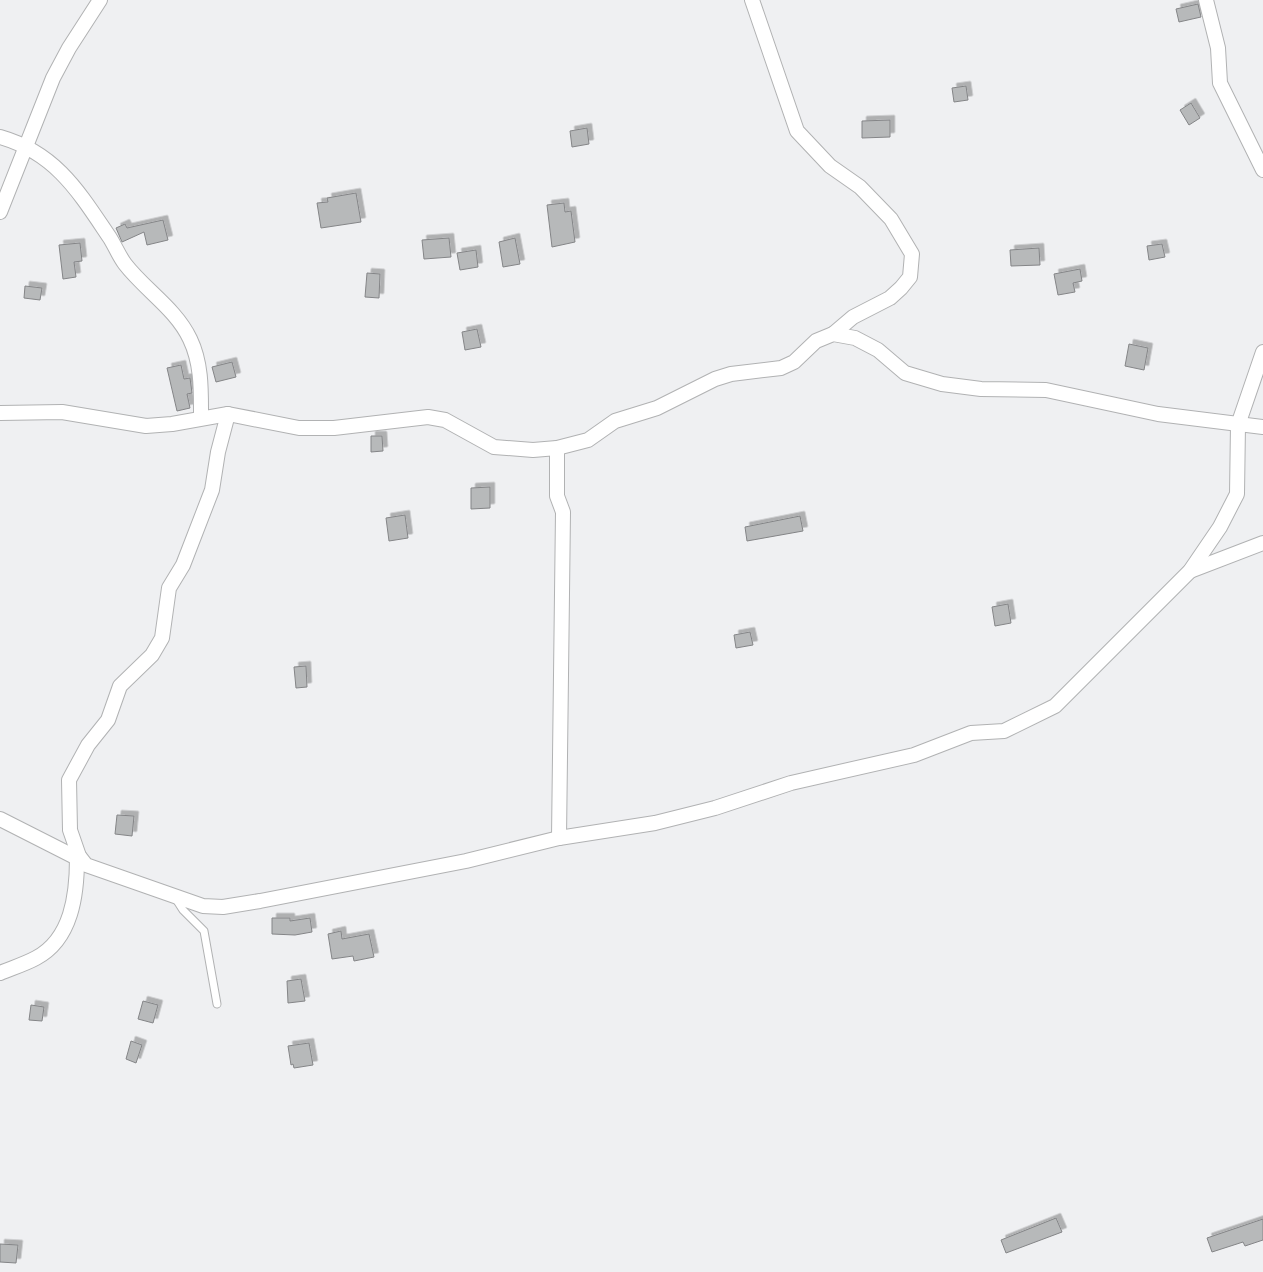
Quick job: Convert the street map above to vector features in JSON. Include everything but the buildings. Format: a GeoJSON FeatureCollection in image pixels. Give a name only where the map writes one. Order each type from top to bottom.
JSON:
{"type":"FeatureCollection","features":[{"type":"Feature","properties":{"kind":"street"},"geometry":{"type":"LineString","coordinates":[[0,212],[27,148],[53,78],[69,48],[100,0]]}},
{"type":"Feature","properties":{"kind":"street"},"geometry":{"type":"LineString","coordinates":[[0,414],[62,412],[146,426],[172,424],[228,414],[299,428],[334,428],[428,417],[445,420],[494,447],[533,450],[558,448],[588,440],[615,420],[657,408],[715,379],[732,374],[781,368],[794,362],[816,341],[833,334],[853,317],[890,298],[901,288],[910,277],[912,254],[891,219],[860,187],[830,166],[797,131],[752,0]]}},
{"type":"Feature","properties":{"kind":"street"},"geometry":{"type":"LineString","coordinates":[[1206,0],[1218,48],[1220,84],[1263,170]]}},
{"type":"Feature","properties":{"kind":"street"},"geometry":{"type":"LineString","coordinates":[[0,137],[45,157],[64,176],[111,239],[126,264],[181,325],[190,339],[200,370],[202,418]]}},
{"type":"Feature","properties":{"kind":"street"},"geometry":{"type":"LineString","coordinates":[[833,334],[855,338],[878,350],[905,373],[934,383],[981,389],[1046,390],[1158,414],[1260,430]]}},
{"type":"Feature","properties":{"kind":"street"},"geometry":{"type":"LineString","coordinates":[[0,819],[78,857],[86,865],[202,906],[223,907],[260,902],[466,861],[559,838],[655,823],[715,808],[791,783],[914,755],[971,733],[1004,731],[1055,706],[1190,571],[1220,526],[1237,494],[1238,426],[1263,352]]}},
{"type":"Feature","properties":{"kind":"street"},"geometry":{"type":"LineString","coordinates":[[0,973],[37,958],[58,940],[65,926],[77,888],[78,857],[70,830],[69,780],[88,745],[108,720],[120,686],[152,655],[162,638],[169,588],[183,565],[212,490],[218,452],[228,414]]}},
{"type":"Feature","properties":{"kind":"street"},"geometry":{"type":"LineString","coordinates":[[558,448],[556,496],[563,512],[559,838]]}},
{"type":"Feature","properties":{"kind":"street"},"geometry":{"type":"LineString","coordinates":[[1190,571],[1263,543]]}},
{"type":"Feature","properties":{"kind":"lane"},"geometry":{"type":"LineString","coordinates":[[175,897],[183,910],[204,931],[217,1004]]}}]}
